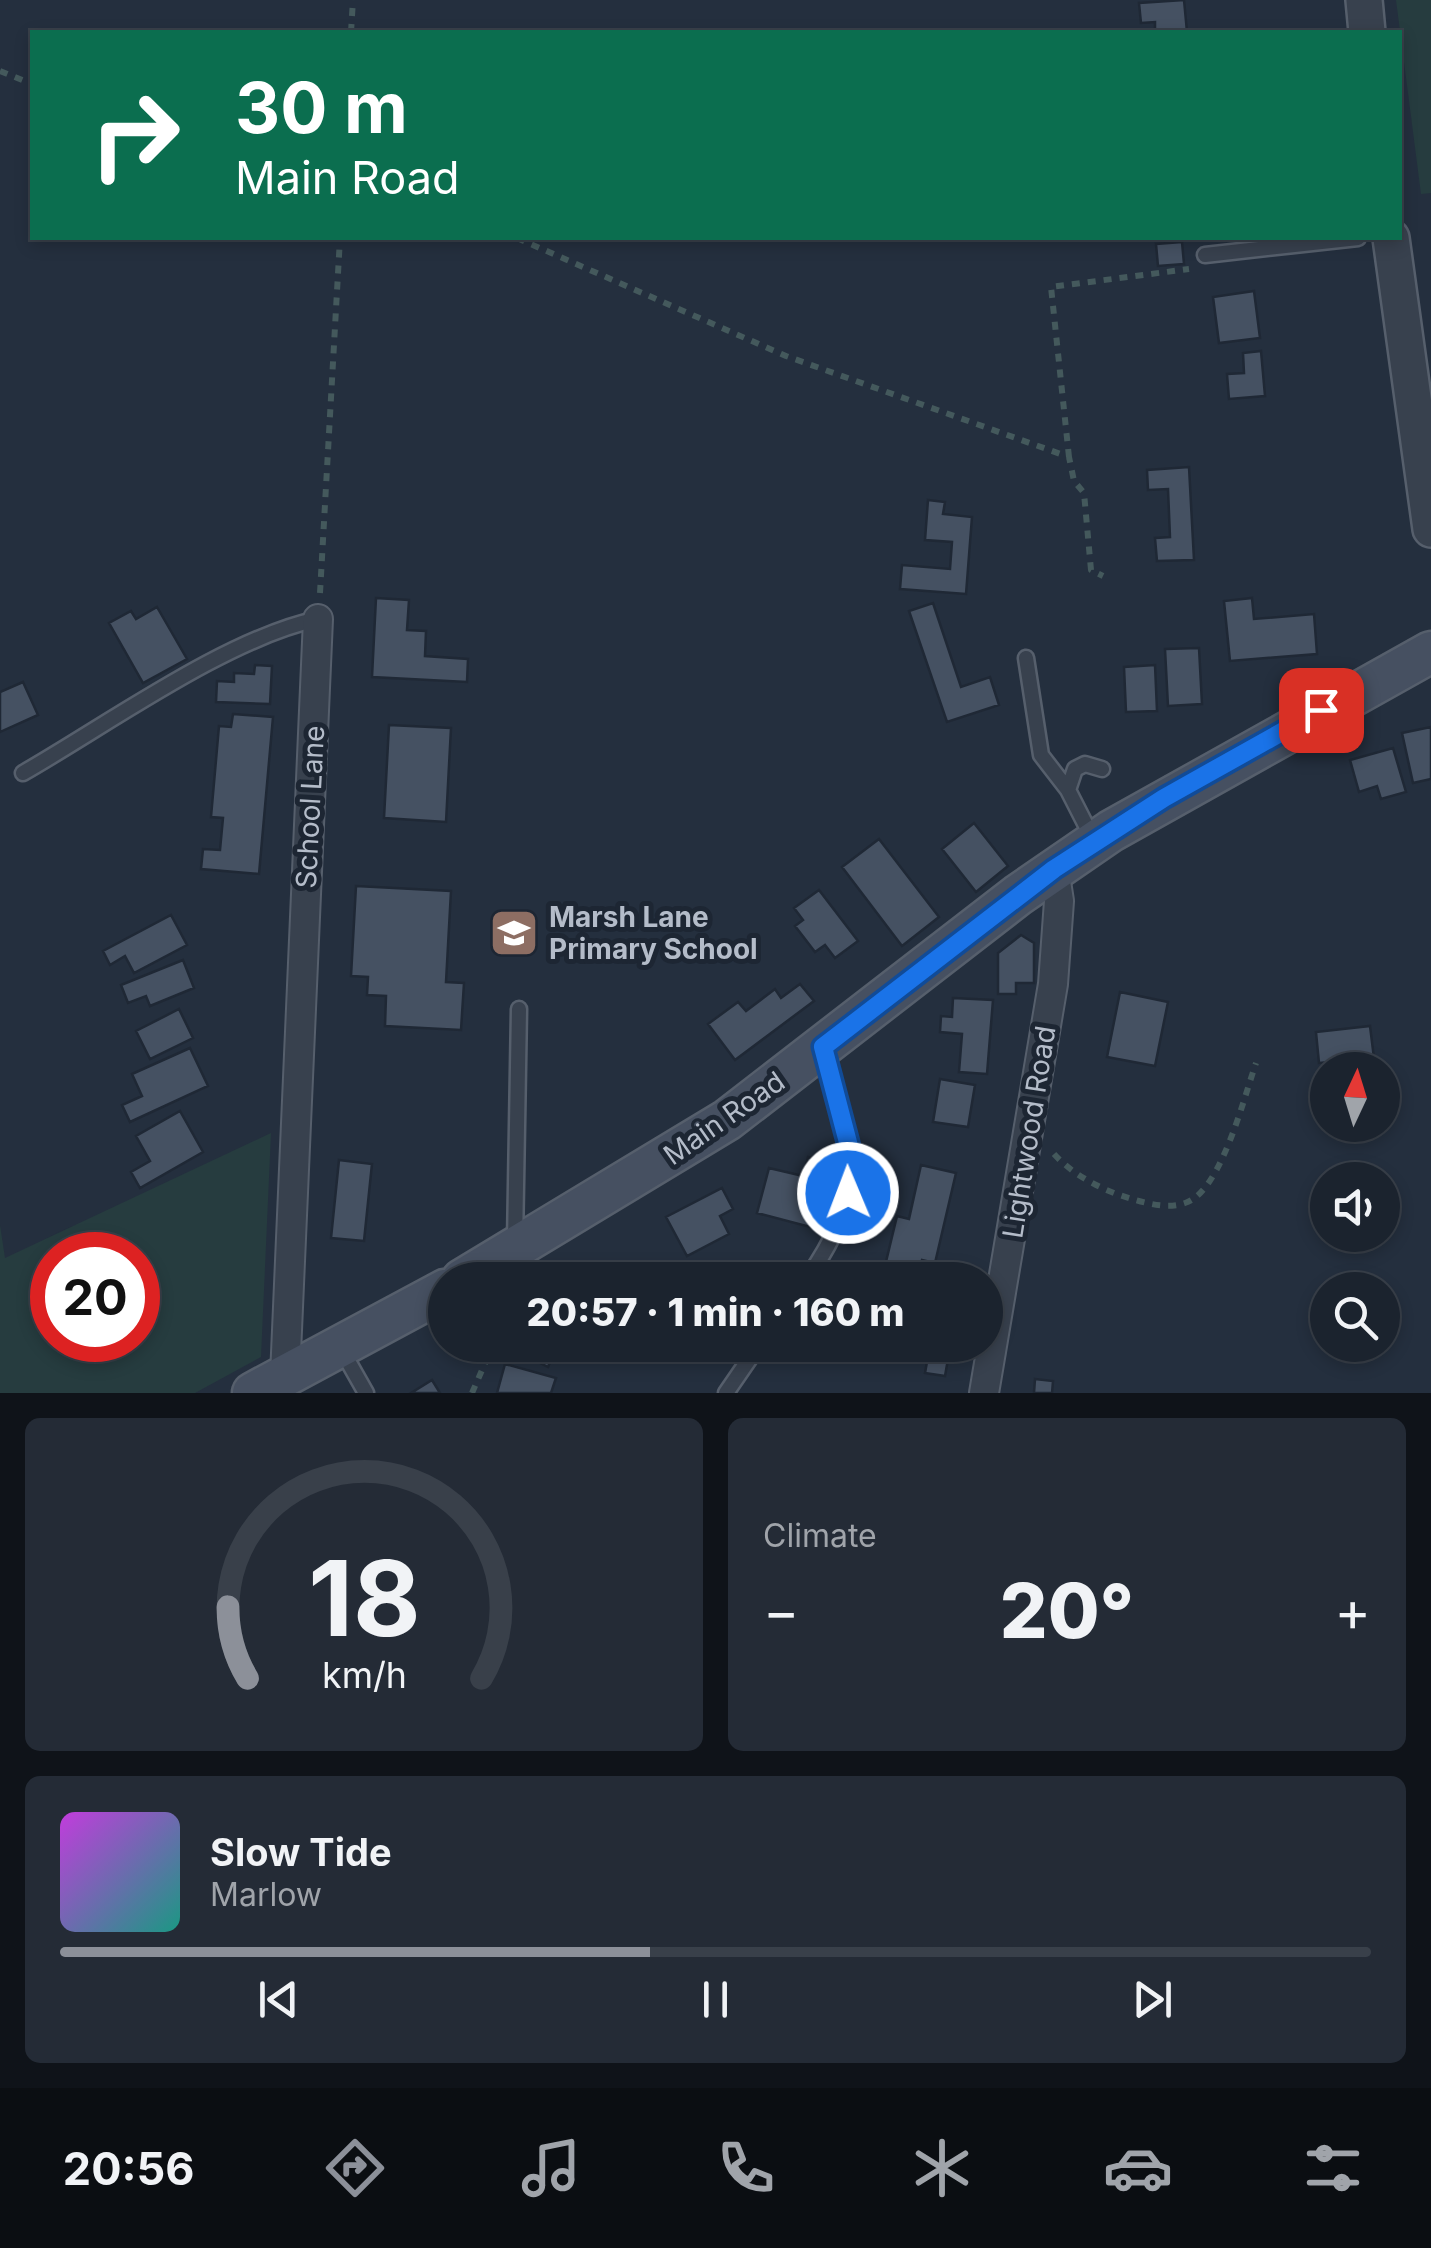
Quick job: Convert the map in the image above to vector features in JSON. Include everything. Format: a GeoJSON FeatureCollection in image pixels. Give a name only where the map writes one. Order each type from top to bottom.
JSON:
{"type":"FeatureCollection","features":[{"type":"Feature","properties":{"kind":"main road","name":"Main Road"},"geometry":{"type":"LineString","coordinates":[[493,1262],[726,1120],[1054,869],[1095,842],[1164,798],[1431,652]]}},
{"type":"Feature","properties":{"kind":"main road"},"geometry":{"type":"LineString","coordinates":[[269,1384],[428,1299]]}},
{"type":"Feature","properties":{"kind":"street"},"geometry":{"type":"LineString","coordinates":[[1364,0],[1367,30]]}},
{"type":"Feature","properties":{"kind":"street"},"geometry":{"type":"LineString","coordinates":[[1391,240],[1431,529]]}},
{"type":"Feature","properties":{"kind":"street","name":"School Lane"},"geometry":{"type":"LineString","coordinates":[[269,1384],[318,619]]}},
{"type":"Feature","properties":{"kind":"street","name":"Lightwood Road"},"geometry":{"type":"LineString","coordinates":[[984,1393],[1054,984],[1059,901],[1054,869]]}},
{"type":"Feature","properties":{"kind":"lane"},"geometry":{"type":"LineString","coordinates":[[1205,255],[1340,240]]}},
{"type":"Feature","properties":{"kind":"lane"},"geometry":{"type":"LineString","coordinates":[[24,773],[240,647],[280,627],[318,619]]}},
{"type":"Feature","properties":{"kind":"lane"},"geometry":{"type":"LineString","coordinates":[[1026,658],[1041,755],[1068,790],[1095,842]]}},
{"type":"Feature","properties":{"kind":"lane"},"geometry":{"type":"LineString","coordinates":[[1068,790],[1075,769],[1085,764],[1102,769]]}},
{"type":"Feature","properties":{"kind":"lane"},"geometry":{"type":"LineString","coordinates":[[515,1249],[519,1009]]}},
{"type":"Feature","properties":{"kind":"lane"},"geometry":{"type":"LineString","coordinates":[[818,1262],[838,1233],[848,1193],[850,1150],[823,1047]]}},
{"type":"Feature","properties":{"kind":"lane"},"geometry":{"type":"LineString","coordinates":[[339,1347],[366,1393]]}},
{"type":"Feature","properties":{"kind":"lane"},"geometry":{"type":"LineString","coordinates":[[726,1393],[747,1362]]}},
{"type":"Feature","properties":{"kind":"path"},"geometry":{"type":"LineString","coordinates":[[351,30],[353,0]]}},
{"type":"Feature","properties":{"kind":"path"},"geometry":{"type":"LineString","coordinates":[[0,71],[30,83]]}},
{"type":"Feature","properties":{"kind":"path"},"geometry":{"type":"LineString","coordinates":[[318,619],[340,240]]}},
{"type":"Feature","properties":{"kind":"path"},"geometry":{"type":"LineString","coordinates":[[522,240],[786,356],[1069,457]]}},
{"type":"Feature","properties":{"kind":"path"},"geometry":{"type":"LineString","coordinates":[[1103,576],[1091,570],[1084,493],[1074,481],[1069,457],[1052,287],[1187,271],[1205,255]]}},
{"type":"Feature","properties":{"kind":"path"},"geometry":{"type":"LineString","coordinates":[[1031,1126],[1065,1166],[1112,1194],[1154,1206],[1187,1203],[1212,1182],[1256,1063]]}},
{"type":"Feature","properties":{"kind":"path"},"geometry":{"type":"LineString","coordinates":[[472,1393],[486,1362]]}},
{"type":"Feature","properties":{"kind":"green space"},"geometry":{"type":"Polygon","coordinates":[[[1396,0],[1431,0],[1431,193],[1421,194],[1396,0]]]}},
{"type":"Feature","properties":{"kind":"green space"},"geometry":{"type":"Polygon","coordinates":[[[271,1133],[261,1357],[195,1393],[0,1393],[0,1225],[5,1258],[30,1246],[30,1362],[160,1362],[160,1232],[60,1232],[271,1133]]]}},
{"type":"Feature","properties":{"kind":"building"},"geometry":{"type":"Polygon","coordinates":[[[1184,0],[1187,30],[1155,30],[1155,22],[1141,23],[1139,3],[1184,0]]]}},
{"type":"Feature","properties":{"kind":"building"},"geometry":{"type":"Polygon","coordinates":[[[1182,242],[1184,264],[1158,266],[1156,244],[1182,242]]]}},
{"type":"Feature","properties":{"kind":"building"},"geometry":{"type":"Polygon","coordinates":[[[1254,291],[1260,338],[1219,343],[1213,297],[1254,291]]]}},
{"type":"Feature","properties":{"kind":"building"},"geometry":{"type":"Polygon","coordinates":[[[1261,351],[1265,396],[1229,399],[1227,374],[1244,373],[1243,353],[1261,351]]]}},
{"type":"Feature","properties":{"kind":"building"},"geometry":{"type":"Polygon","coordinates":[[[1189,467],[1194,560],[1157,561],[1155,538],[1170,537],[1168,489],[1148,490],[1147,470],[1189,467]]]}},
{"type":"Feature","properties":{"kind":"building"},"geometry":{"type":"Polygon","coordinates":[[[928,500],[945,502],[943,514],[972,517],[966,594],[900,589],[902,565],[950,569],[952,542],[925,540],[928,500]]]}},
{"type":"Feature","properties":{"kind":"building"},"geometry":{"type":"Polygon","coordinates":[[[376,598],[409,600],[407,630],[426,631],[425,656],[468,659],[467,682],[372,677],[376,598]]]}},
{"type":"Feature","properties":{"kind":"building"},"geometry":{"type":"Polygon","coordinates":[[[1252,598],[1254,619],[1314,614],[1317,654],[1230,661],[1224,601],[1252,598]]]}},
{"type":"Feature","properties":{"kind":"building"},"geometry":{"type":"Polygon","coordinates":[[[933,603],[961,687],[990,677],[999,705],[947,722],[909,611],[933,603]]]}},
{"type":"Feature","properties":{"kind":"building"},"geometry":{"type":"Polygon","coordinates":[[[157,607],[187,659],[143,683],[109,623],[131,611],[136,619],[157,607]]]}},
{"type":"Feature","properties":{"kind":"building"},"geometry":{"type":"Polygon","coordinates":[[[1199,648],[1202,704],[1168,706],[1165,649],[1199,648]]]}},
{"type":"Feature","properties":{"kind":"building"},"geometry":{"type":"Polygon","coordinates":[[[255,665],[272,666],[270,704],[216,702],[217,681],[234,682],[234,673],[254,674],[255,665]]]}},
{"type":"Feature","properties":{"kind":"building"},"geometry":{"type":"Polygon","coordinates":[[[1155,665],[1157,711],[1126,712],[1124,667],[1155,665]]]}},
{"type":"Feature","properties":{"kind":"building"},"geometry":{"type":"Polygon","coordinates":[[[23,682],[38,715],[0,732],[0,692],[23,682]]]}},
{"type":"Feature","properties":{"kind":"building"},"geometry":{"type":"Polygon","coordinates":[[[233,714],[273,717],[259,874],[201,869],[203,849],[220,850],[223,818],[211,817],[219,726],[231,727],[233,714]]]}},
{"type":"Feature","properties":{"kind":"building"},"geometry":{"type":"Polygon","coordinates":[[[389,725],[451,728],[446,822],[384,818],[389,725]]]}},
{"type":"Feature","properties":{"kind":"building"},"geometry":{"type":"Polygon","coordinates":[[[1431,727],[1431,779],[1413,783],[1402,733],[1431,727]]]}},
{"type":"Feature","properties":{"kind":"building"},"geometry":{"type":"Polygon","coordinates":[[[1393,748],[1406,792],[1381,799],[1377,786],[1359,792],[1350,760],[1393,748]]]}},
{"type":"Feature","properties":{"kind":"building"},"geometry":{"type":"Polygon","coordinates":[[[974,823],[1008,866],[976,892],[942,849],[974,823]]]}},
{"type":"Feature","properties":{"kind":"building"},"geometry":{"type":"Polygon","coordinates":[[[879,839],[939,917],[902,946],[842,867],[879,839]]]}},
{"type":"Feature","properties":{"kind":"building"},"geometry":{"type":"Polygon","coordinates":[[[356,886],[451,891],[446,982],[464,983],[461,1030],[385,1026],[386,996],[367,995],[368,977],[351,976],[356,886]]]}},
{"type":"Feature","properties":{"kind":"building"},"geometry":{"type":"Polygon","coordinates":[[[819,890],[858,941],[835,958],[825,945],[815,952],[795,926],[803,920],[794,908],[819,890]]]}},
{"type":"Feature","properties":{"kind":"building"},"geometry":{"type":"Polygon","coordinates":[[[171,915],[187,945],[134,973],[125,956],[110,965],[103,951],[171,915]]]}},
{"type":"Feature","properties":{"kind":"building"},"geometry":{"type":"Polygon","coordinates":[[[1021,935],[1034,943],[1034,983],[1016,983],[1016,994],[998,994],[998,953],[1021,935]]]}},
{"type":"Feature","properties":{"kind":"building"},"geometry":{"type":"Polygon","coordinates":[[[183,960],[194,988],[150,1006],[146,996],[128,1003],[121,985],[183,960]]]}},
{"type":"Feature","properties":{"kind":"building"},"geometry":{"type":"Polygon","coordinates":[[[800,984],[814,1001],[735,1060],[708,1024],[738,1002],[746,1011],[775,989],[781,998],[800,984]]]}},
{"type":"Feature","properties":{"kind":"building"},"geometry":{"type":"Polygon","coordinates":[[[1120,992],[1168,1002],[1155,1066],[1107,1057],[1120,992]]]}},
{"type":"Feature","properties":{"kind":"building"},"geometry":{"type":"Polygon","coordinates":[[[953,998],[993,1000],[987,1074],[959,1072],[962,1034],[940,1032],[941,1016],[952,1017],[953,998]]]}},
{"type":"Feature","properties":{"kind":"building"},"geometry":{"type":"Polygon","coordinates":[[[179,1009],[193,1038],[150,1059],[136,1031],[179,1009]]]}},
{"type":"Feature","properties":{"kind":"building"},"geometry":{"type":"Polygon","coordinates":[[[1370,1026],[1373,1052],[1318,1052],[1316,1032],[1370,1026]]]}},
{"type":"Feature","properties":{"kind":"building"},"geometry":{"type":"Polygon","coordinates":[[[190,1048],[208,1086],[130,1122],[122,1105],[142,1096],[132,1074],[190,1048]]]}},
{"type":"Feature","properties":{"kind":"building"},"geometry":{"type":"Polygon","coordinates":[[[940,1079],[975,1085],[968,1127],[933,1122],[940,1079]]]}},
{"type":"Feature","properties":{"kind":"building"},"geometry":{"type":"Polygon","coordinates":[[[180,1111],[203,1152],[140,1188],[131,1172],[150,1161],[136,1136],[180,1111]]]}},
{"type":"Feature","properties":{"kind":"building"},"geometry":{"type":"Polygon","coordinates":[[[808,1157],[831,1163],[814,1228],[757,1213],[769,1168],[803,1176],[808,1157]]]}},
{"type":"Feature","properties":{"kind":"building"},"geometry":{"type":"Polygon","coordinates":[[[339,1160],[372,1164],[364,1241],[331,1238],[339,1160]]]}},
{"type":"Feature","properties":{"kind":"building"},"geometry":{"type":"Polygon","coordinates":[[[921,1165],[956,1173],[935,1262],[886,1262],[897,1216],[909,1219],[921,1165]]]}},
{"type":"Feature","properties":{"kind":"building"},"geometry":{"type":"Polygon","coordinates":[[[722,1188],[733,1209],[720,1216],[729,1234],[687,1256],[666,1217],[722,1188]]]}},
{"type":"Feature","properties":{"kind":"building"},"geometry":{"type":"Polygon","coordinates":[[[927,1362],[947,1362],[945,1376],[925,1373],[927,1362]]]}},
{"type":"Feature","properties":{"kind":"building"},"geometry":{"type":"Polygon","coordinates":[[[505,1364],[556,1378],[551,1393],[497,1393],[505,1364]]]}},
{"type":"Feature","properties":{"kind":"building"},"geometry":{"type":"Polygon","coordinates":[[[1035,1379],[1053,1381],[1052,1393],[1034,1393],[1035,1379]]]}},
{"type":"Feature","properties":{"kind":"building"},"geometry":{"type":"Polygon","coordinates":[[[432,1380],[440,1393],[411,1393],[432,1380]]]}},
{"type":"Feature","properties":{"kind":"place","name":"Marsh Lane Primary School"},"geometry":{"type":"Point","coordinates":[514,933]}},
{"type":"Feature","properties":{"kind":"route"},"geometry":{"type":"LineString","coordinates":[[848,1193],[850,1150],[823,1047],[1018,895],[1111,830],[1321,710]]}}]}
